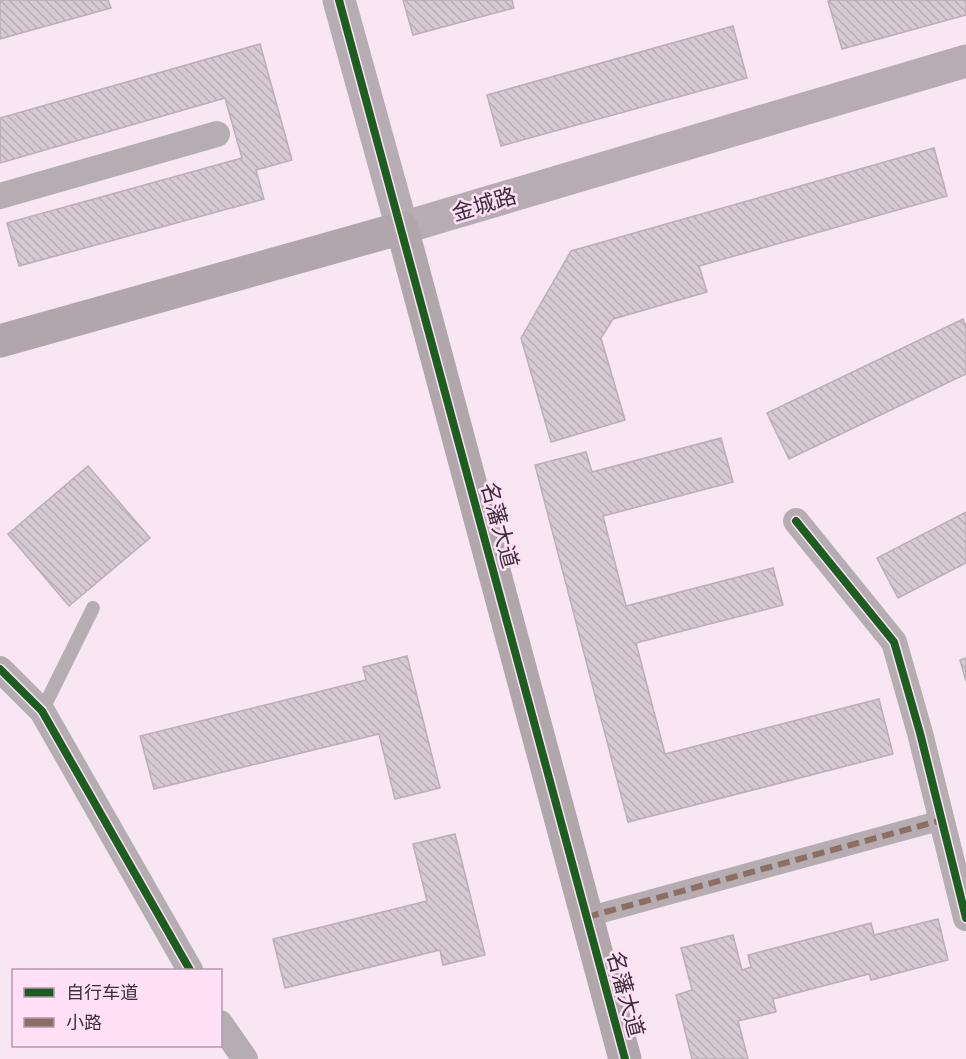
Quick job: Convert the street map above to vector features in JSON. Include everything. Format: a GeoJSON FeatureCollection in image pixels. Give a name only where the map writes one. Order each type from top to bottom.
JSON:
{"type":"FeatureCollection","features":[{"type":"Feature","properties":{"kind":"main road","name":"名藩大道"},"geometry":{"type":"LineString","coordinates":[[339,0],[625,1059]]}},
{"type":"Feature","properties":{"kind":"main road","name":"金城路"},"geometry":{"type":"LineString","coordinates":[[0,341],[402,228],[966,61]]}},
{"type":"Feature","properties":{"kind":"street"},"geometry":{"type":"LineString","coordinates":[[0,195],[217,134]]}},
{"type":"Feature","properties":{"kind":"street"},"geometry":{"type":"LineString","coordinates":[[796,521],[894,642],[966,918]]}},
{"type":"Feature","properties":{"kind":"street"},"geometry":{"type":"LineString","coordinates":[[0,669],[42,711],[189,969]]}},
{"type":"Feature","properties":{"kind":"street"},"geometry":{"type":"LineString","coordinates":[[587,918],[942,820]]}},
{"type":"Feature","properties":{"kind":"street"},"geometry":{"type":"LineString","coordinates":[[222,1026],[245,1059]]}},
{"type":"Feature","properties":{"kind":"lane"},"geometry":{"type":"LineString","coordinates":[[42,711],[93,608]]}},
{"type":"Feature","properties":{"kind":"building"},"geometry":{"type":"Polygon","coordinates":[[[0,0],[108,0],[111,8],[0,39],[0,0]]]}},
{"type":"Feature","properties":{"kind":"building"},"geometry":{"type":"Polygon","coordinates":[[[403,0],[512,0],[514,8],[413,35],[403,0]]]}},
{"type":"Feature","properties":{"kind":"building"},"geometry":{"type":"Polygon","coordinates":[[[966,0],[966,15],[842,49],[828,1],[966,0]]]}},
{"type":"Feature","properties":{"kind":"building"},"geometry":{"type":"Polygon","coordinates":[[[733,26],[747,78],[501,146],[487,95],[733,26]]]}},
{"type":"Feature","properties":{"kind":"building"},"geometry":{"type":"Polygon","coordinates":[[[260,44],[292,160],[256,170],[264,199],[19,266],[7,223],[242,158],[225,98],[0,163],[0,118],[260,44]]]}},
{"type":"Feature","properties":{"kind":"building"},"geometry":{"type":"Polygon","coordinates":[[[934,148],[947,196],[699,266],[707,292],[613,319],[601,338],[625,420],[551,442],[521,338],[571,251],[934,148]]]}},
{"type":"Feature","properties":{"kind":"building"},"geometry":{"type":"Polygon","coordinates":[[[963,319],[966,326],[966,374],[789,459],[767,413],[963,319]]]}},
{"type":"Feature","properties":{"kind":"building"},"geometry":{"type":"Polygon","coordinates":[[[721,438],[733,482],[603,516],[626,606],[773,568],[783,605],[636,643],[665,754],[879,699],[893,754],[628,822],[535,465],[586,452],[592,472],[721,438]]]}},
{"type":"Feature","properties":{"kind":"building"},"geometry":{"type":"Polygon","coordinates":[[[88,466],[150,538],[69,606],[8,534],[88,466]]]}},
{"type":"Feature","properties":{"kind":"building"},"geometry":{"type":"Polygon","coordinates":[[[966,512],[966,563],[898,598],[877,558],[966,512]]]}},
{"type":"Feature","properties":{"kind":"building"},"geometry":{"type":"Polygon","coordinates":[[[407,656],[440,788],[395,799],[379,734],[154,789],[140,736],[366,680],[363,667],[407,656]]]}},
{"type":"Feature","properties":{"kind":"building"},"geometry":{"type":"Polygon","coordinates":[[[966,658],[966,681],[960,660],[966,658]]]}},
{"type":"Feature","properties":{"kind":"building"},"geometry":{"type":"Polygon","coordinates":[[[455,834],[485,955],[443,965],[440,950],[285,988],[273,939],[427,901],[413,844],[455,834]]]}},
{"type":"Feature","properties":{"kind":"building"},"geometry":{"type":"Polygon","coordinates":[[[938,919],[948,960],[871,980],[869,974],[773,999],[776,1012],[738,1021],[748,1059],[692,1059],[676,995],[692,990],[681,948],[733,935],[742,970],[751,967],[748,955],[871,923],[874,935],[938,919]]]}},
{"type":"Feature","properties":{"kind":"marked path"},"geometry":{"type":"LineString","coordinates":[[587,917],[942,820]]}},
{"type":"Feature","properties":{"kind":"cycle path"},"geometry":{"type":"LineString","coordinates":[[339,0],[625,1059]]}},
{"type":"Feature","properties":{"kind":"cycle path"},"geometry":{"type":"LineString","coordinates":[[796,521],[894,642],[920,733],[966,918]]}},
{"type":"Feature","properties":{"kind":"cycle path"},"geometry":{"type":"LineString","coordinates":[[0,669],[42,711],[189,969]]}}]}
